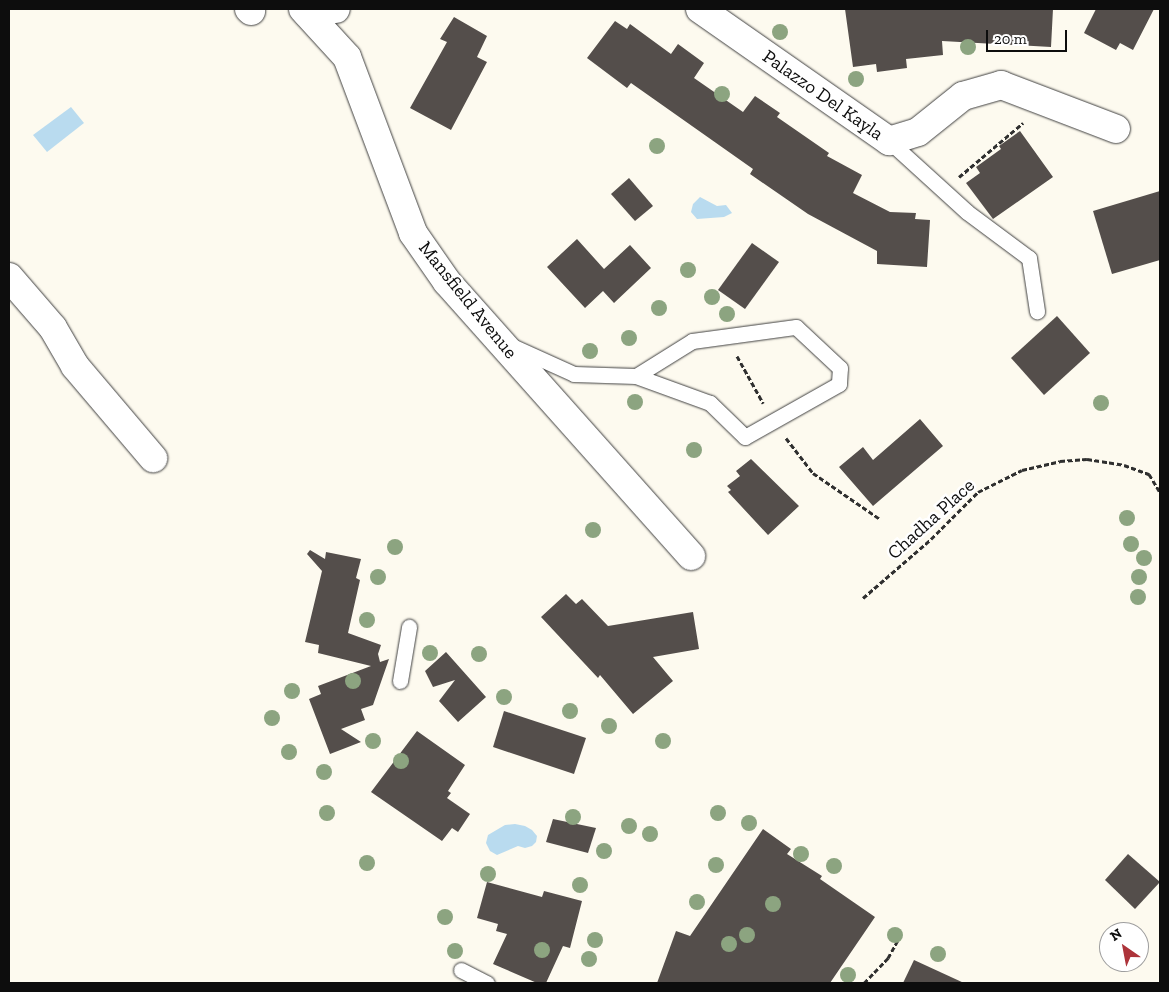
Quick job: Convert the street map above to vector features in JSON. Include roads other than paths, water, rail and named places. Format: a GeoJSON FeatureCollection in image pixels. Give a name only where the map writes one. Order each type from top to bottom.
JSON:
{"type":"FeatureCollection","features":[{"type":"Feature","properties":{"kind":"street"},"geometry":{"type":"LineString","coordinates":[[305,11],[336,9]]}},
{"type":"Feature","properties":{"kind":"street","name":"Palazzo Del Kayla"},"geometry":{"type":"LineString","coordinates":[[700,9],[889,141],[918,132],[963,96],[1001,86],[1116,130]]}},
{"type":"Feature","properties":{"kind":"street","name":"Mansfield Avenue"},"geometry":{"type":"LineString","coordinates":[[305,11],[347,57],[413,233],[448,282],[691,556]]}},
{"type":"Feature","properties":{"kind":"street"},"geometry":{"type":"LineString","coordinates":[[9,277],[53,328],[75,366],[152,458]]}},
{"type":"Feature","properties":{"kind":"lane"},"geometry":{"type":"LineString","coordinates":[[889,141],[967,212],[1029,258],[1036,311]]}},
{"type":"Feature","properties":{"kind":"lane"},"geometry":{"type":"LineString","coordinates":[[499,340],[574,374],[636,376],[710,403],[745,437],[839,384],[840,368],[796,327],[692,341],[636,376]]}},
{"type":"Feature","properties":{"kind":"lane"},"geometry":{"type":"LineString","coordinates":[[400,681],[409,627]]}},
{"type":"Feature","properties":{"kind":"lane"},"geometry":{"type":"LineString","coordinates":[[461,970],[487,983]]}},
{"type":"Feature","properties":{"kind":"water"},"geometry":{"type":"Polygon","coordinates":[[[71,107],[84,123],[47,152],[33,135],[71,107]]]}},
{"type":"Feature","properties":{"kind":"water"},"geometry":{"type":"Polygon","coordinates":[[[700,197],[717,206],[726,205],[732,213],[724,217],[697,219],[691,212],[693,204],[700,197]]]}},
{"type":"Feature","properties":{"kind":"water"},"geometry":{"type":"Polygon","coordinates":[[[515,824],[532,830],[537,836],[536,842],[532,846],[525,848],[518,846],[497,855],[490,851],[486,843],[488,835],[505,825],[515,824]]]}}]}
